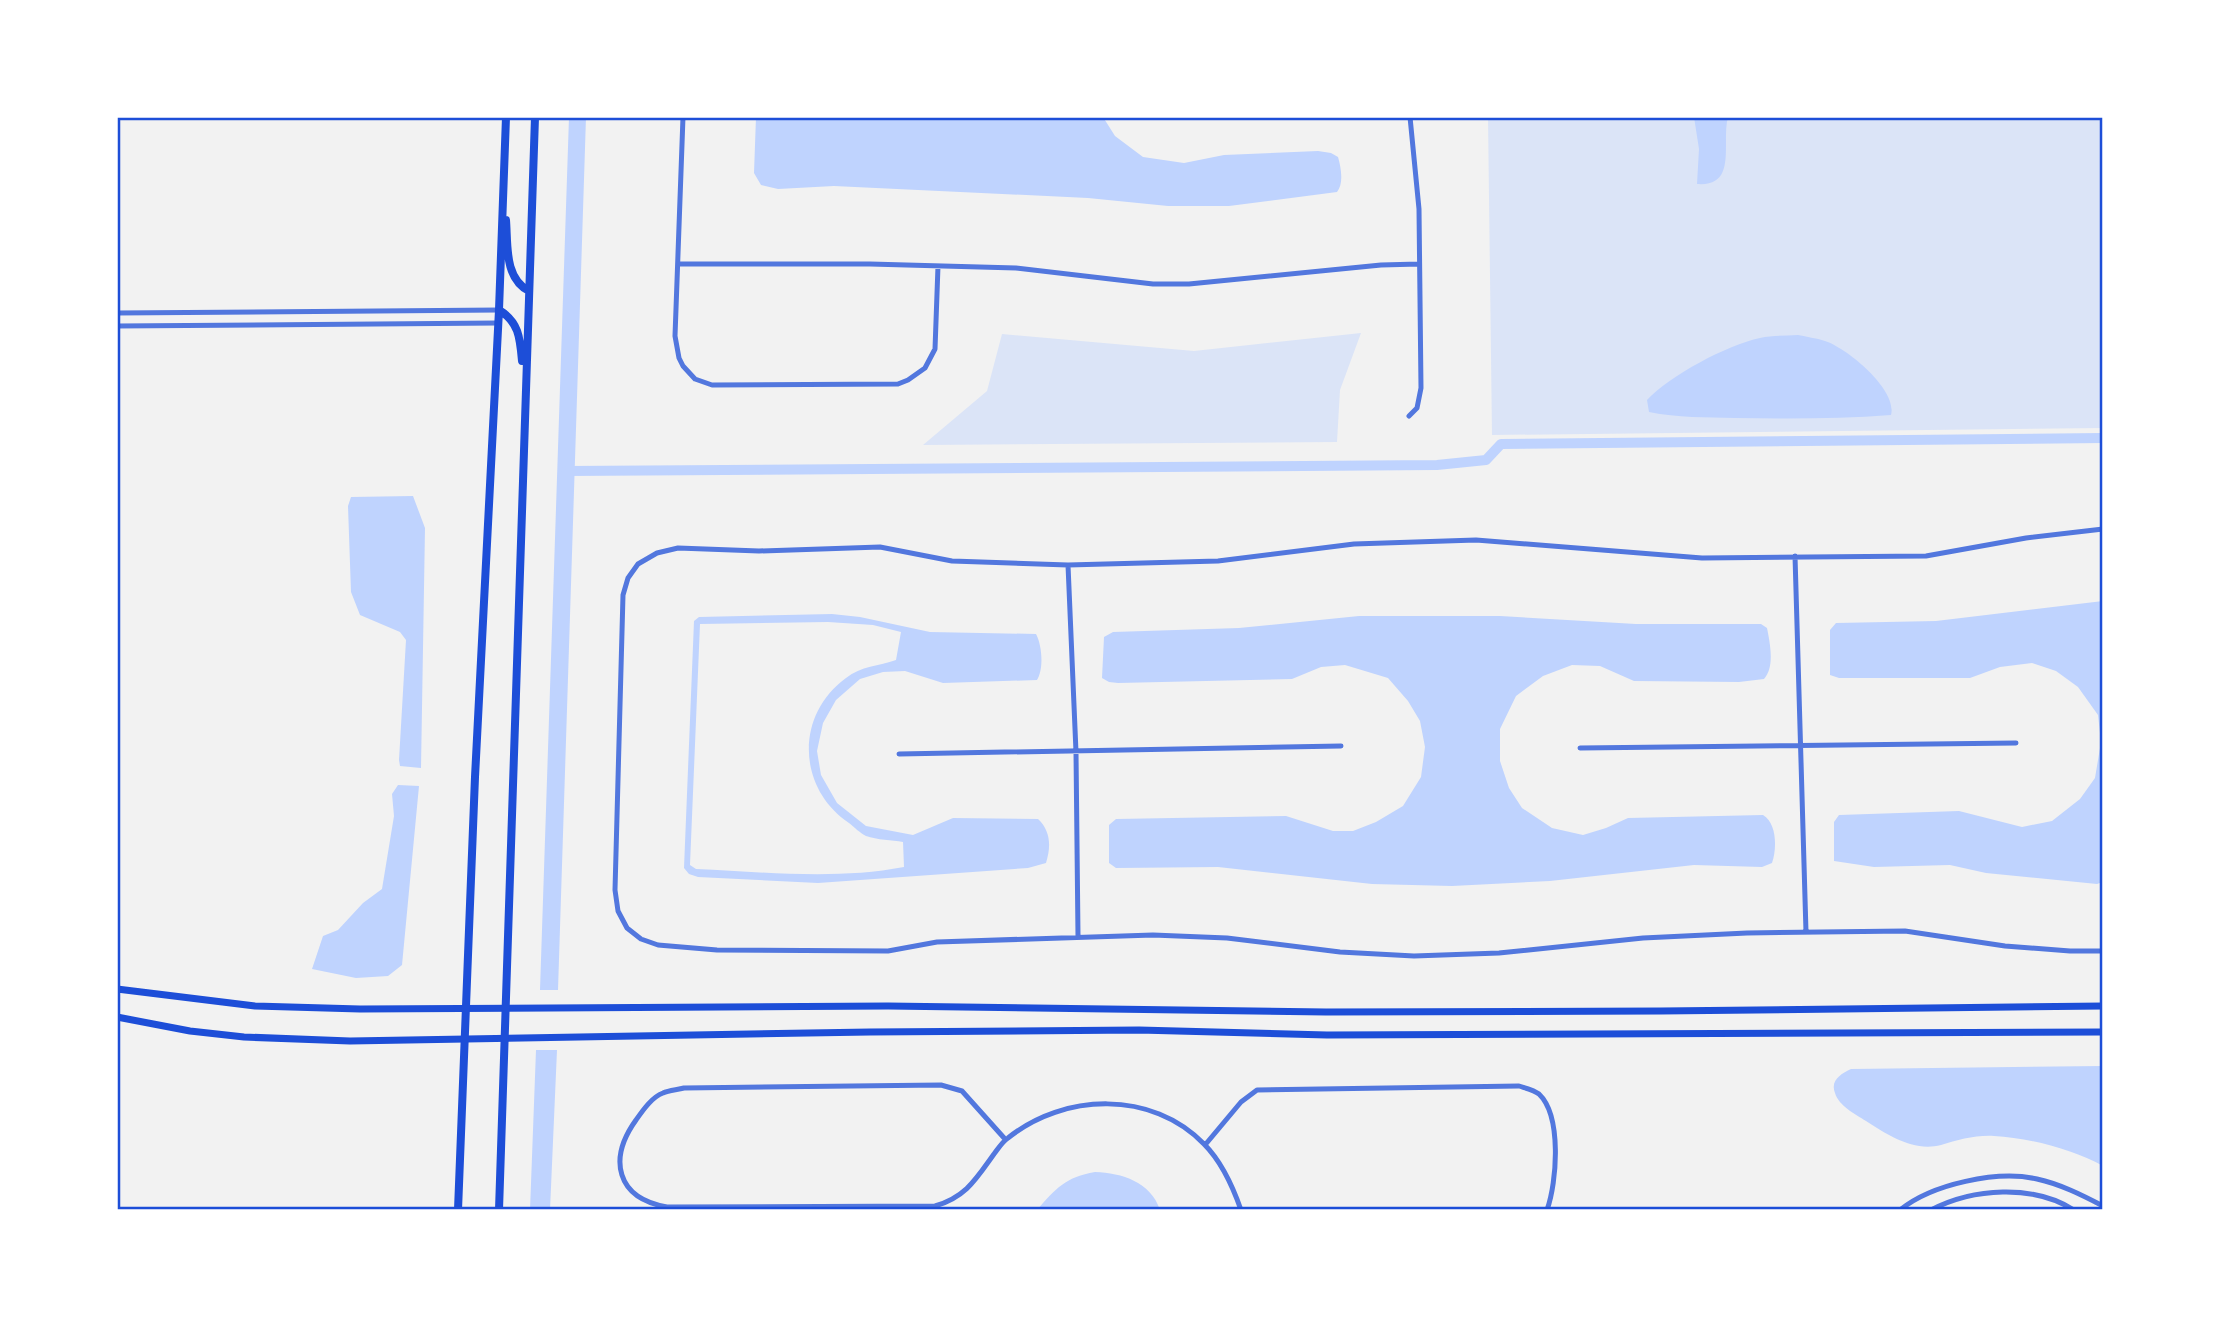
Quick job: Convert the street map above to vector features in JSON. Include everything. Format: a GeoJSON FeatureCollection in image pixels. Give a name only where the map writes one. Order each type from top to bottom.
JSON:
{"type":"FeatureCollection","features":[{"type":"Feature","properties":{"kind":"main road"},"geometry":{"type":"LineString","coordinates":[[458,1210],[506,117]]}},
{"type":"Feature","properties":{"kind":"main road"},"geometry":{"type":"LineString","coordinates":[[499,1210],[535,117]]}},
{"type":"Feature","properties":{"kind":"main road"},"geometry":{"type":"LineString","coordinates":[[503,183],[510,266],[514,279],[529,291]]}},
{"type":"Feature","properties":{"kind":"main road"},"geometry":{"type":"LineString","coordinates":[[499,310],[514,322],[520,334],[526,391]]}},
{"type":"Feature","properties":{"kind":"main road"},"geometry":{"type":"LineString","coordinates":[[117,997],[121,989],[255,1006],[360,1009],[901,1006],[1549,1012],[2103,1006]]}},
{"type":"Feature","properties":{"kind":"main road"},"geometry":{"type":"LineString","coordinates":[[117,1017],[190,1031],[244,1037],[350,1041],[1125,1030],[1327,1035],[2103,1032]]}},
{"type":"Feature","properties":{"kind":"street"},"geometry":{"type":"LineString","coordinates":[[683,117],[675,336],[678,358],[688,373],[704,383],[888,385],[898,384],[917,375],[931,359],[934,349],[938,266]]}},
{"type":"Feature","properties":{"kind":"street"},"geometry":{"type":"LineString","coordinates":[[1409,416],[1417,408],[1420,399],[1419,209],[1410,117]]}},
{"type":"Feature","properties":{"kind":"street"},"geometry":{"type":"LineString","coordinates":[[678,264],[1016,268],[1153,284],[1189,285],[1381,265],[1419,264]]}},
{"type":"Feature","properties":{"kind":"street"},"geometry":{"type":"LineString","coordinates":[[425,310],[425,323]]}},
{"type":"Feature","properties":{"kind":"street"},"geometry":{"type":"LineString","coordinates":[[117,313],[499,310]]}},
{"type":"Feature","properties":{"kind":"street"},"geometry":{"type":"LineString","coordinates":[[117,326],[498,323]]}},
{"type":"Feature","properties":{"kind":"street"},"geometry":{"type":"LineString","coordinates":[[2103,529],[2026,537],[1926,556],[1702,558],[1476,540],[1354,544],[1218,561],[1068,565],[952,561],[880,547],[760,551],[678,548],[657,553],[638,564],[628,578],[623,595],[615,890],[618,911],[628,928],[641,939],[659,945],[717,950],[888,951],[937,942],[1153,935],[1227,938],[1340,952],[1414,956],[1499,953],[1643,939],[1905,931],[2005,946],[2103,951]]}},
{"type":"Feature","properties":{"kind":"street"},"geometry":{"type":"LineString","coordinates":[[1796,556],[1806,932]]}},
{"type":"Feature","properties":{"kind":"street"},"geometry":{"type":"LineString","coordinates":[[1068,565],[1076,752],[1079,936]]}},
{"type":"Feature","properties":{"kind":"street"},"geometry":{"type":"LineString","coordinates":[[1580,748],[2016,743]]}},
{"type":"Feature","properties":{"kind":"street"},"geometry":{"type":"LineString","coordinates":[[899,754],[1341,747]]}},
{"type":"Feature","properties":{"kind":"street"},"geometry":{"type":"LineString","coordinates":[[1006,1139],[962,1091],[941,1085],[684,1088],[661,1093],[646,1106],[621,1144],[620,1161],[622,1175],[635,1195],[650,1204],[667,1207],[935,1206],[953,1201],[967,1191],[1006,1139],[1036,1119],[1064,1108],[1093,1103],[1113,1104],[1153,1111],[1183,1126],[1205,1145],[1223,1171],[1241,1210]]}},
{"type":"Feature","properties":{"kind":"street"},"geometry":{"type":"LineString","coordinates":[[1205,1145],[1241,1102],[1257,1090],[1519,1086],[1537,1092],[1548,1108],[1554,1129],[1552,1195],[1547,1210]]}},
{"type":"Feature","properties":{"kind":"street"},"geometry":{"type":"LineString","coordinates":[[1900,1210],[1911,1201],[1934,1191],[1967,1181],[2005,1177],[2036,1179],[2078,1192],[2103,1206]]}},
{"type":"Feature","properties":{"kind":"street"},"geometry":{"type":"LineString","coordinates":[[1931,1210],[1951,1199],[1978,1193],[2011,1192],[2061,1202],[2074,1210]]}},
{"type":"Feature","properties":{"kind":"shaded area"},"geometry":{"type":"Polygon","coordinates":[[[1488,117],[2103,117],[2103,428],[1492,435],[1488,117]]]}},
{"type":"Feature","properties":{"kind":"shaded area"},"geometry":{"type":"Polygon","coordinates":[[[1361,333],[1340,390],[1337,442],[923,445],[987,391],[1002,334],[1194,351],[1361,333]]]}},
{"type":"Feature","properties":{"kind":"water"},"geometry":{"type":"Polygon","coordinates":[[[569,117],[586,117],[558,990],[540,990],[569,117]]]}},
{"type":"Feature","properties":{"kind":"water"},"geometry":{"type":"Polygon","coordinates":[[[756,117],[1103,117],[1115,136],[1143,157],[1184,163],[1224,155],[1318,151],[1338,157],[1341,180],[1337,192],[1229,206],[1168,206],[1088,198],[834,186],[778,189],[761,185],[754,173],[756,117]]]}},
{"type":"Feature","properties":{"kind":"water"},"geometry":{"type":"Polygon","coordinates":[[[1694,117],[1728,117],[1723,171],[1710,183],[1697,184],[1699,149],[1694,117]]]}},
{"type":"Feature","properties":{"kind":"water"},"geometry":{"type":"Polygon","coordinates":[[[1798,335],[1834,345],[1869,371],[1887,394],[1891,415],[1754,418],[1681,416],[1649,412],[1647,400],[1669,381],[1699,363],[1732,347],[1760,338],[1798,335]]]}},
{"type":"Feature","properties":{"kind":"water"},"geometry":{"type":"Polygon","coordinates":[[[413,496],[425,528],[421,768],[400,766],[399,760],[406,640],[400,632],[360,615],[351,592],[348,506],[351,497],[413,496]]]}},
{"type":"Feature","properties":{"kind":"water"},"geometry":{"type":"Polygon","coordinates":[[[2103,601],[2103,882],[2097,884],[1986,873],[1950,865],[1874,867],[1834,861],[1834,822],[1839,815],[1959,811],[2022,827],[2052,821],[2080,799],[2095,778],[2101,742],[2098,715],[2078,687],[2056,671],[2032,663],[2000,667],[1970,678],[1839,678],[1830,675],[1830,630],[1836,623],[1936,621],[2103,601]]]}},
{"type":"Feature","properties":{"kind":"water"},"geometry":{"type":"Polygon","coordinates":[[[832,614],[860,617],[930,632],[1036,634],[1041,657],[1041,670],[1037,680],[943,683],[905,671],[883,672],[860,679],[836,700],[823,723],[817,751],[821,775],[837,803],[866,826],[913,835],[953,818],[1038,819],[1049,840],[1046,863],[1028,868],[818,883],[698,877],[689,874],[684,868],[694,621],[699,617],[832,614]],[[828,622],[700,624],[690,865],[696,869],[800,874],[852,873],[904,867],[903,842],[866,836],[832,808],[819,791],[809,751],[811,731],[818,711],[829,693],[858,671],[896,660],[901,632],[873,625],[828,622]]]}},
{"type":"Feature","properties":{"kind":"water"},"geometry":{"type":"Polygon","coordinates":[[[1359,616],[1500,616],[1636,624],[1761,624],[1767,628],[1771,655],[1770,668],[1764,679],[1739,682],[1634,681],[1600,666],[1572,665],[1543,676],[1516,696],[1500,729],[1500,761],[1509,788],[1522,808],[1552,828],[1583,835],[1628,818],[1763,815],[1771,824],[1775,837],[1772,863],[1762,867],[1694,865],[1550,881],[1452,886],[1372,884],[1218,867],[1116,868],[1109,863],[1109,825],[1116,819],[1286,816],[1333,831],[1353,831],[1376,822],[1403,806],[1421,777],[1425,747],[1420,721],[1408,701],[1388,678],[1345,665],[1321,667],[1292,679],[1118,683],[1102,678],[1104,637],[1113,632],[1239,628],[1359,616]]]}},
{"type":"Feature","properties":{"kind":"water"},"geometry":{"type":"Polygon","coordinates":[[[398,785],[419,786],[402,965],[388,976],[356,978],[312,969],[323,936],[338,930],[363,903],[382,889],[394,816],[392,794],[398,785]]]}},
{"type":"Feature","properties":{"kind":"water"},"geometry":{"type":"Polygon","coordinates":[[[536,1050],[557,1050],[550,1210],[530,1210],[536,1050]]]}},
{"type":"Feature","properties":{"kind":"water"},"geometry":{"type":"Polygon","coordinates":[[[2103,1066],[2103,1166],[2064,1150],[2007,1137],[1973,1137],[1931,1147],[1911,1144],[1883,1132],[1848,1109],[1837,1098],[1834,1088],[1837,1078],[1851,1069],[2103,1066]]]}},
{"type":"Feature","properties":{"kind":"water"},"geometry":{"type":"Polygon","coordinates":[[[1095,1172],[1115,1174],[1143,1186],[1156,1200],[1160,1210],[1037,1210],[1062,1185],[1076,1177],[1095,1172]]]}},
{"type":"Feature","properties":{"kind":"waterway"},"geometry":{"type":"LineString","coordinates":[[566,471],[1437,465],[1486,460],[1501,444],[2103,438]]}}]}
